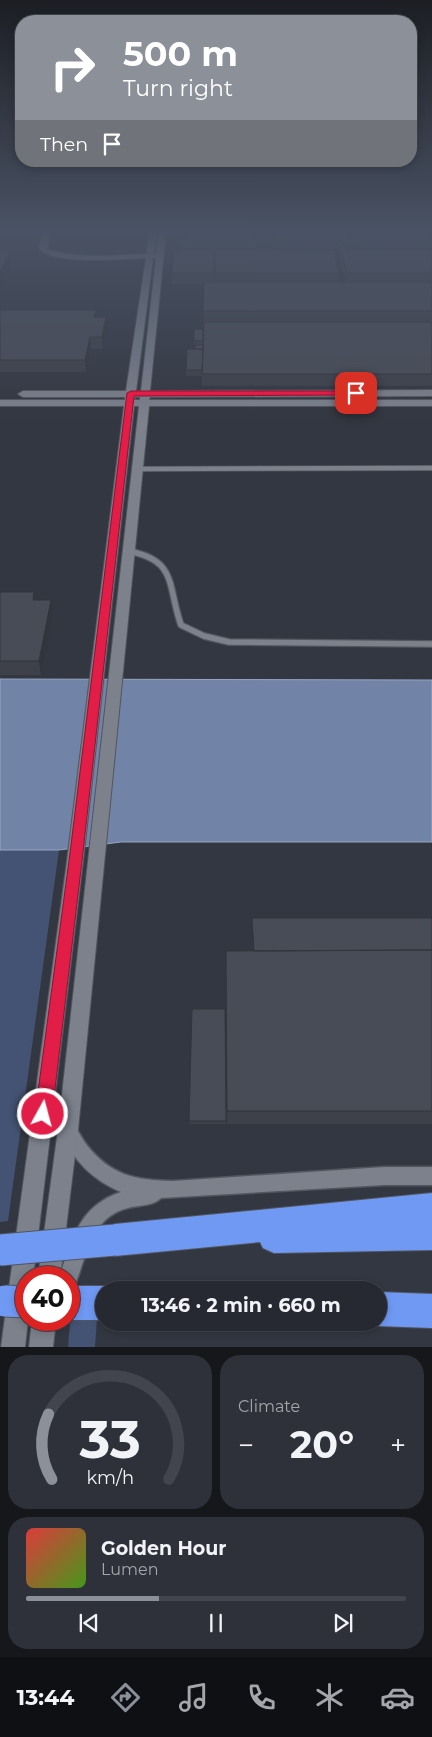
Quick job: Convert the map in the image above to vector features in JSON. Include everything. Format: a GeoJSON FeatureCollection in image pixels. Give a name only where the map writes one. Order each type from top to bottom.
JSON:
{"type":"FeatureCollection","features":[{"type":"Feature","properties":{"kind":"highway"},"geometry":{"type":"LineString","coordinates":[[0,1250],[432,1209]]}},
{"type":"Feature","properties":{"kind":"highway"},"geometry":{"type":"LineString","coordinates":[[115,1240],[432,1234]]}},
{"type":"Feature","properties":{"kind":"highway"},"geometry":{"type":"LineString","coordinates":[[80,1303],[95,1303]]}},
{"type":"Feature","properties":{"kind":"highway"},"geometry":{"type":"LineString","coordinates":[[387,1310],[432,1311]]}},
{"type":"Feature","properties":{"kind":"street"},"geometry":{"type":"LineString","coordinates":[[13,1347],[75,861],[130,398],[147,295]]}},
{"type":"Feature","properties":{"kind":"street"},"geometry":{"type":"LineString","coordinates":[[51,1266],[68,1130],[137,470],[151,295]]}},
{"type":"Feature","properties":{"kind":"street"},"geometry":{"type":"LineString","coordinates":[[0,394],[144,398],[432,393]]}},
{"type":"Feature","properties":{"kind":"street"},"geometry":{"type":"LineString","coordinates":[[0,403],[130,398]]}},
{"type":"Feature","properties":{"kind":"street"},"geometry":{"type":"LineString","coordinates":[[144,398],[432,403]]}},
{"type":"Feature","properties":{"kind":"street"},"geometry":{"type":"LineString","coordinates":[[68,1130],[80,1152],[94,1168],[119,1183],[145,1190],[173,1190],[384,1176],[432,1176]]}},
{"type":"Feature","properties":{"kind":"street"},"geometry":{"type":"LineString","coordinates":[[72,1266],[83,1237],[92,1222],[105,1208],[128,1199],[173,1190]]}},
{"type":"Feature","properties":{"kind":"street"},"geometry":{"type":"LineString","coordinates":[[42,1347],[43,1331]]}},
{"type":"Feature","properties":{"kind":"street"},"geometry":{"type":"LineString","coordinates":[[42,1347],[49,1331]]}},
{"type":"Feature","properties":{"kind":"lane"},"geometry":{"type":"LineString","coordinates":[[137,470],[432,468]]}},
{"type":"Feature","properties":{"kind":"lane"},"geometry":{"type":"LineString","coordinates":[[128,551],[150,554],[157,559],[169,575],[177,616],[181,626],[204,636],[229,642],[432,644]]}},
{"type":"Feature","properties":{"kind":"shaded area"},"geometry":{"type":"Polygon","coordinates":[[[0,679],[432,680],[432,842],[121,842],[59,850],[0,850],[0,679]]]}},
{"type":"Feature","properties":{"kind":"shaded area"},"geometry":{"type":"Polygon","coordinates":[[[0,850],[59,850],[8,1221],[0,1222],[0,850]]]}},
{"type":"Feature","properties":{"kind":"shaded area"},"geometry":{"type":"Polygon","coordinates":[[[80,1289],[95,1290],[95,1347],[68,1347],[69,1331],[80,1331],[80,1289]]]}},
{"type":"Feature","properties":{"kind":"building"},"geometry":{"type":"Polygon","coordinates":[[[204,295],[432,295],[432,311],[203,311],[204,295]]]}},
{"type":"Feature","properties":{"kind":"building"},"geometry":{"type":"Polygon","coordinates":[[[0,310],[96,310],[94,317],[106,317],[102,337],[90,337],[85,360],[0,360],[0,310]]]}},
{"type":"Feature","properties":{"kind":"building"},"geometry":{"type":"Polygon","coordinates":[[[204,322],[432,322],[432,374],[202,374],[204,322]]]}},
{"type":"Feature","properties":{"kind":"building"},"geometry":{"type":"Polygon","coordinates":[[[194,329],[203,329],[203,341],[194,341],[194,329]]]}},
{"type":"Feature","properties":{"kind":"building"},"geometry":{"type":"Polygon","coordinates":[[[195,345],[203,345],[203,349],[195,349],[195,345]]]}},
{"type":"Feature","properties":{"kind":"building"},"geometry":{"type":"Polygon","coordinates":[[[187,349],[203,349],[202,370],[186,370],[187,349]]]}},
{"type":"Feature","properties":{"kind":"building"},"geometry":{"type":"Polygon","coordinates":[[[0,592],[34,592],[33,600],[51,600],[39,661],[0,661],[0,592]]]}},
{"type":"Feature","properties":{"kind":"building"},"geometry":{"type":"Polygon","coordinates":[[[252,918],[432,918],[432,950],[254,951],[252,918]]]}},
{"type":"Feature","properties":{"kind":"building"},"geometry":{"type":"Polygon","coordinates":[[[432,950],[432,1111],[227,1111],[226,951],[432,950]]]}},
{"type":"Feature","properties":{"kind":"building"},"geometry":{"type":"Polygon","coordinates":[[[192,1009],[225,1009],[226,1121],[189,1121],[192,1009]]]}},
{"type":"Feature","properties":{"kind":"route"},"geometry":{"type":"LineString","coordinates":[[43,1114],[131,393],[356,393]]}}]}
